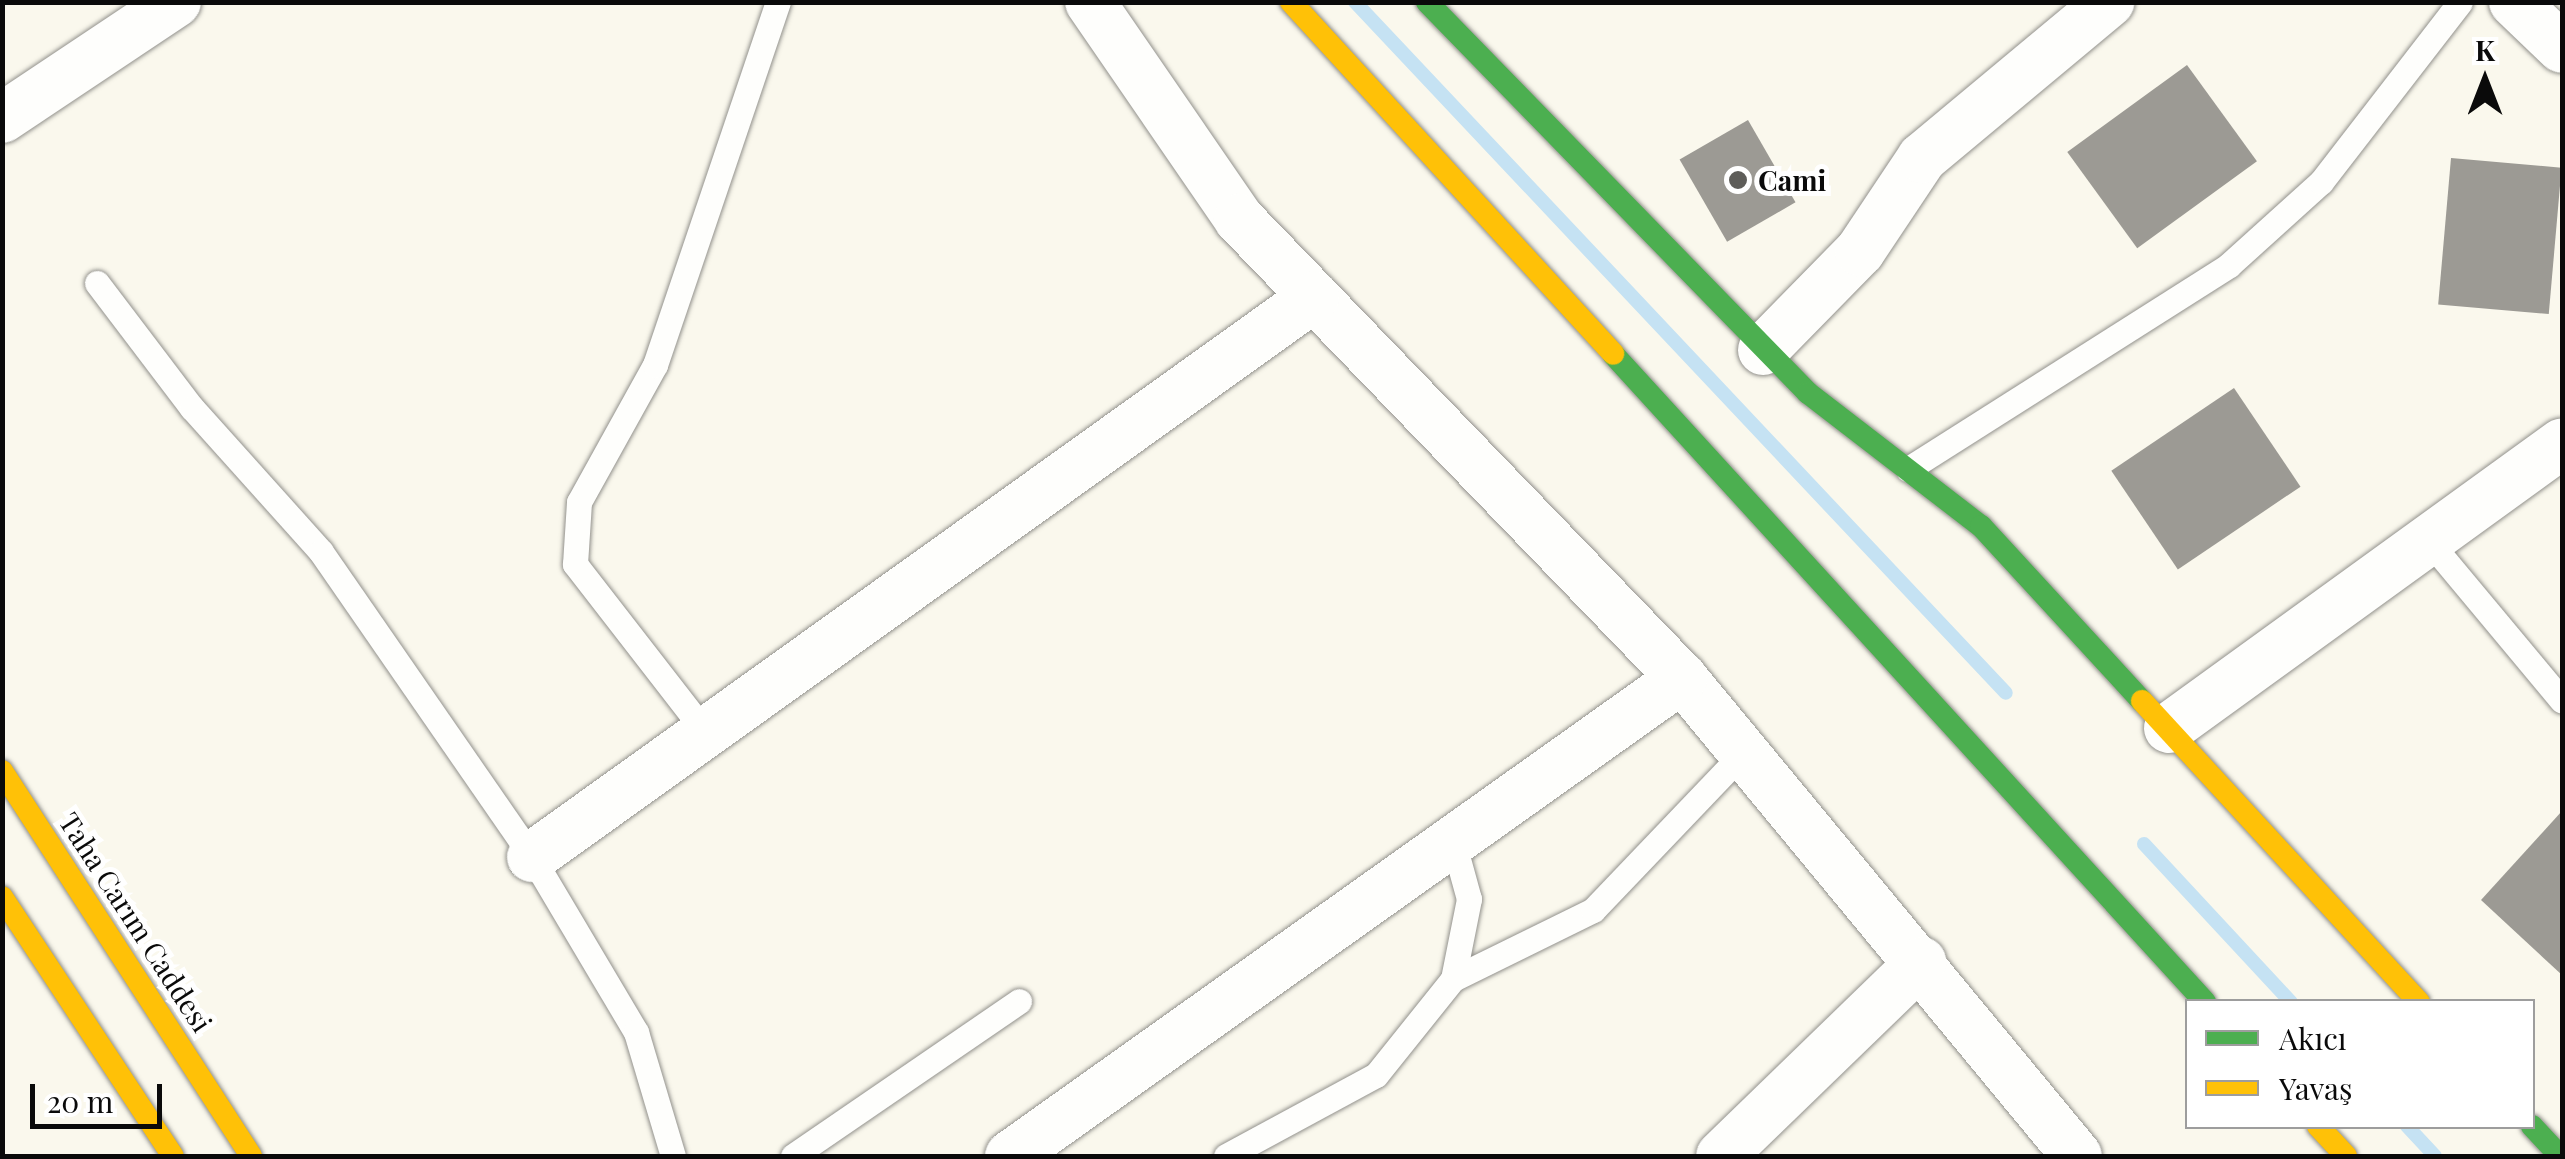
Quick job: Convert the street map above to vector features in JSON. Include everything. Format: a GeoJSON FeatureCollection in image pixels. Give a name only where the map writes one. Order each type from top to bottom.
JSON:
{"type":"FeatureCollection","features":[{"type":"Feature","properties":{"kind":"main road"},"geometry":{"type":"LineString","coordinates":[[1291,2],[2202,999]]}},
{"type":"Feature","properties":{"kind":"main road"},"geometry":{"type":"LineString","coordinates":[[1427,2],[1763,350],[1981,526],[2415,999]]}},
{"type":"Feature","properties":{"kind":"main road","name":"Taha Carım Caddesi"},"geometry":{"type":"LineString","coordinates":[[2,771],[251,1156]]}},
{"type":"Feature","properties":{"kind":"main road"},"geometry":{"type":"LineString","coordinates":[[2,897],[173,1156]]}},
{"type":"Feature","properties":{"kind":"main road"},"geometry":{"type":"LineString","coordinates":[[2321,1129],[2346,1156]]}},
{"type":"Feature","properties":{"kind":"main road"},"geometry":{"type":"LineString","coordinates":[[2535,1129],[2560,1156]]}},
{"type":"Feature","properties":{"kind":"street"},"geometry":{"type":"LineString","coordinates":[[2,118],[176,2]]}},
{"type":"Feature","properties":{"kind":"street"},"geometry":{"type":"LineString","coordinates":[[1090,2],[1239,219],[1682,678],[2078,1156]]}},
{"type":"Feature","properties":{"kind":"street"},"geometry":{"type":"LineString","coordinates":[[1763,350],[1860,251],[1922,158],[2110,2]]}},
{"type":"Feature","properties":{"kind":"street"},"geometry":{"type":"LineString","coordinates":[[2514,2],[2562,48]]}},
{"type":"Feature","properties":{"kind":"street"},"geometry":{"type":"LineString","coordinates":[[532,857],[1314,297]]}},
{"type":"Feature","properties":{"kind":"street"},"geometry":{"type":"LineString","coordinates":[[2169,728],[2562,443]]}},
{"type":"Feature","properties":{"kind":"street"},"geometry":{"type":"LineString","coordinates":[[1010,1156],[1682,678]]}},
{"type":"Feature","properties":{"kind":"street"},"geometry":{"type":"LineString","coordinates":[[1720,1156],[1920,962]]}},
{"type":"Feature","properties":{"kind":"lane"},"geometry":{"type":"LineString","coordinates":[[706,733],[575,564],[579,502],[656,365],[778,2]]}},
{"type":"Feature","properties":{"kind":"lane"},"geometry":{"type":"LineString","coordinates":[[1908,469],[2229,265],[2321,182],[2460,2]]}},
{"type":"Feature","properties":{"kind":"lane"},"geometry":{"type":"LineString","coordinates":[[97,284],[192,408],[321,552],[532,857],[636,1032],[673,1156]]}},
{"type":"Feature","properties":{"kind":"lane"},"geometry":{"type":"LineString","coordinates":[[2428,540],[2562,701]]}},
{"type":"Feature","properties":{"kind":"lane"},"geometry":{"type":"LineString","coordinates":[[1226,1156],[1376,1076],[1454,979],[1593,910],[1744,752]]}},
{"type":"Feature","properties":{"kind":"lane"},"geometry":{"type":"LineString","coordinates":[[1454,842],[1469,899],[1454,979]]}},
{"type":"Feature","properties":{"kind":"lane"},"geometry":{"type":"LineString","coordinates":[[793,1156],[1018,1001]]}},
{"type":"Feature","properties":{"kind":"building"},"geometry":{"type":"Polygon","coordinates":[[[2187,65],[2257,161],[2137,248],[2067,152],[2187,65]]]}},
{"type":"Feature","properties":{"kind":"building","name":"Cami"},"geometry":{"type":"Polygon","coordinates":[[[1748,120],[1796,202],[1727,242],[1680,160],[1748,120]]]}},
{"type":"Feature","properties":{"kind":"building"},"geometry":{"type":"Polygon","coordinates":[[[2451,158],[2562,168],[2549,314],[2438,304],[2451,158]]]}},
{"type":"Feature","properties":{"kind":"building"},"geometry":{"type":"Polygon","coordinates":[[[2234,388],[2301,487],[2178,569],[2111,471],[2234,388]]]}},
{"type":"Feature","properties":{"kind":"building"},"geometry":{"type":"Polygon","coordinates":[[[2562,811],[2562,975],[2481,900],[2562,811]]]}},
{"type":"Feature","properties":{"kind":"waterway"},"geometry":{"type":"LineString","coordinates":[[1355,2],[2006,693]]}},
{"type":"Feature","properties":{"kind":"waterway"},"geometry":{"type":"LineString","coordinates":[[2144,844],[2288,999]]}},
{"type":"Feature","properties":{"kind":"waterway"},"geometry":{"type":"LineString","coordinates":[[2410,1129],[2435,1156]]}},
{"type":"Feature","properties":{"kind":"traffic: fast"},"geometry":{"type":"LineString","coordinates":[[1427,2],[1808,393],[1981,526],[2142,701]]}},
{"type":"Feature","properties":{"kind":"traffic: fast"},"geometry":{"type":"LineString","coordinates":[[1613,354],[2202,999]]}},
{"type":"Feature","properties":{"kind":"traffic: fast"},"geometry":{"type":"LineString","coordinates":[[2535,1129],[2560,1156]]}},
{"type":"Feature","properties":{"kind":"traffic: slow"},"geometry":{"type":"LineString","coordinates":[[1291,2],[1613,354]]}},
{"type":"Feature","properties":{"kind":"traffic: slow"},"geometry":{"type":"LineString","coordinates":[[2142,701],[2416,999]]}},
{"type":"Feature","properties":{"kind":"traffic: slow"},"geometry":{"type":"LineString","coordinates":[[2,771],[251,1156]]}},
{"type":"Feature","properties":{"kind":"traffic: slow"},"geometry":{"type":"LineString","coordinates":[[2,897],[173,1156]]}},
{"type":"Feature","properties":{"kind":"traffic: slow"},"geometry":{"type":"LineString","coordinates":[[2321,1129],[2346,1156]]}},
{"type":"Feature","properties":{"kind":"place","name":"Cami"},"geometry":{"type":"Point","coordinates":[1738,180]}}]}
